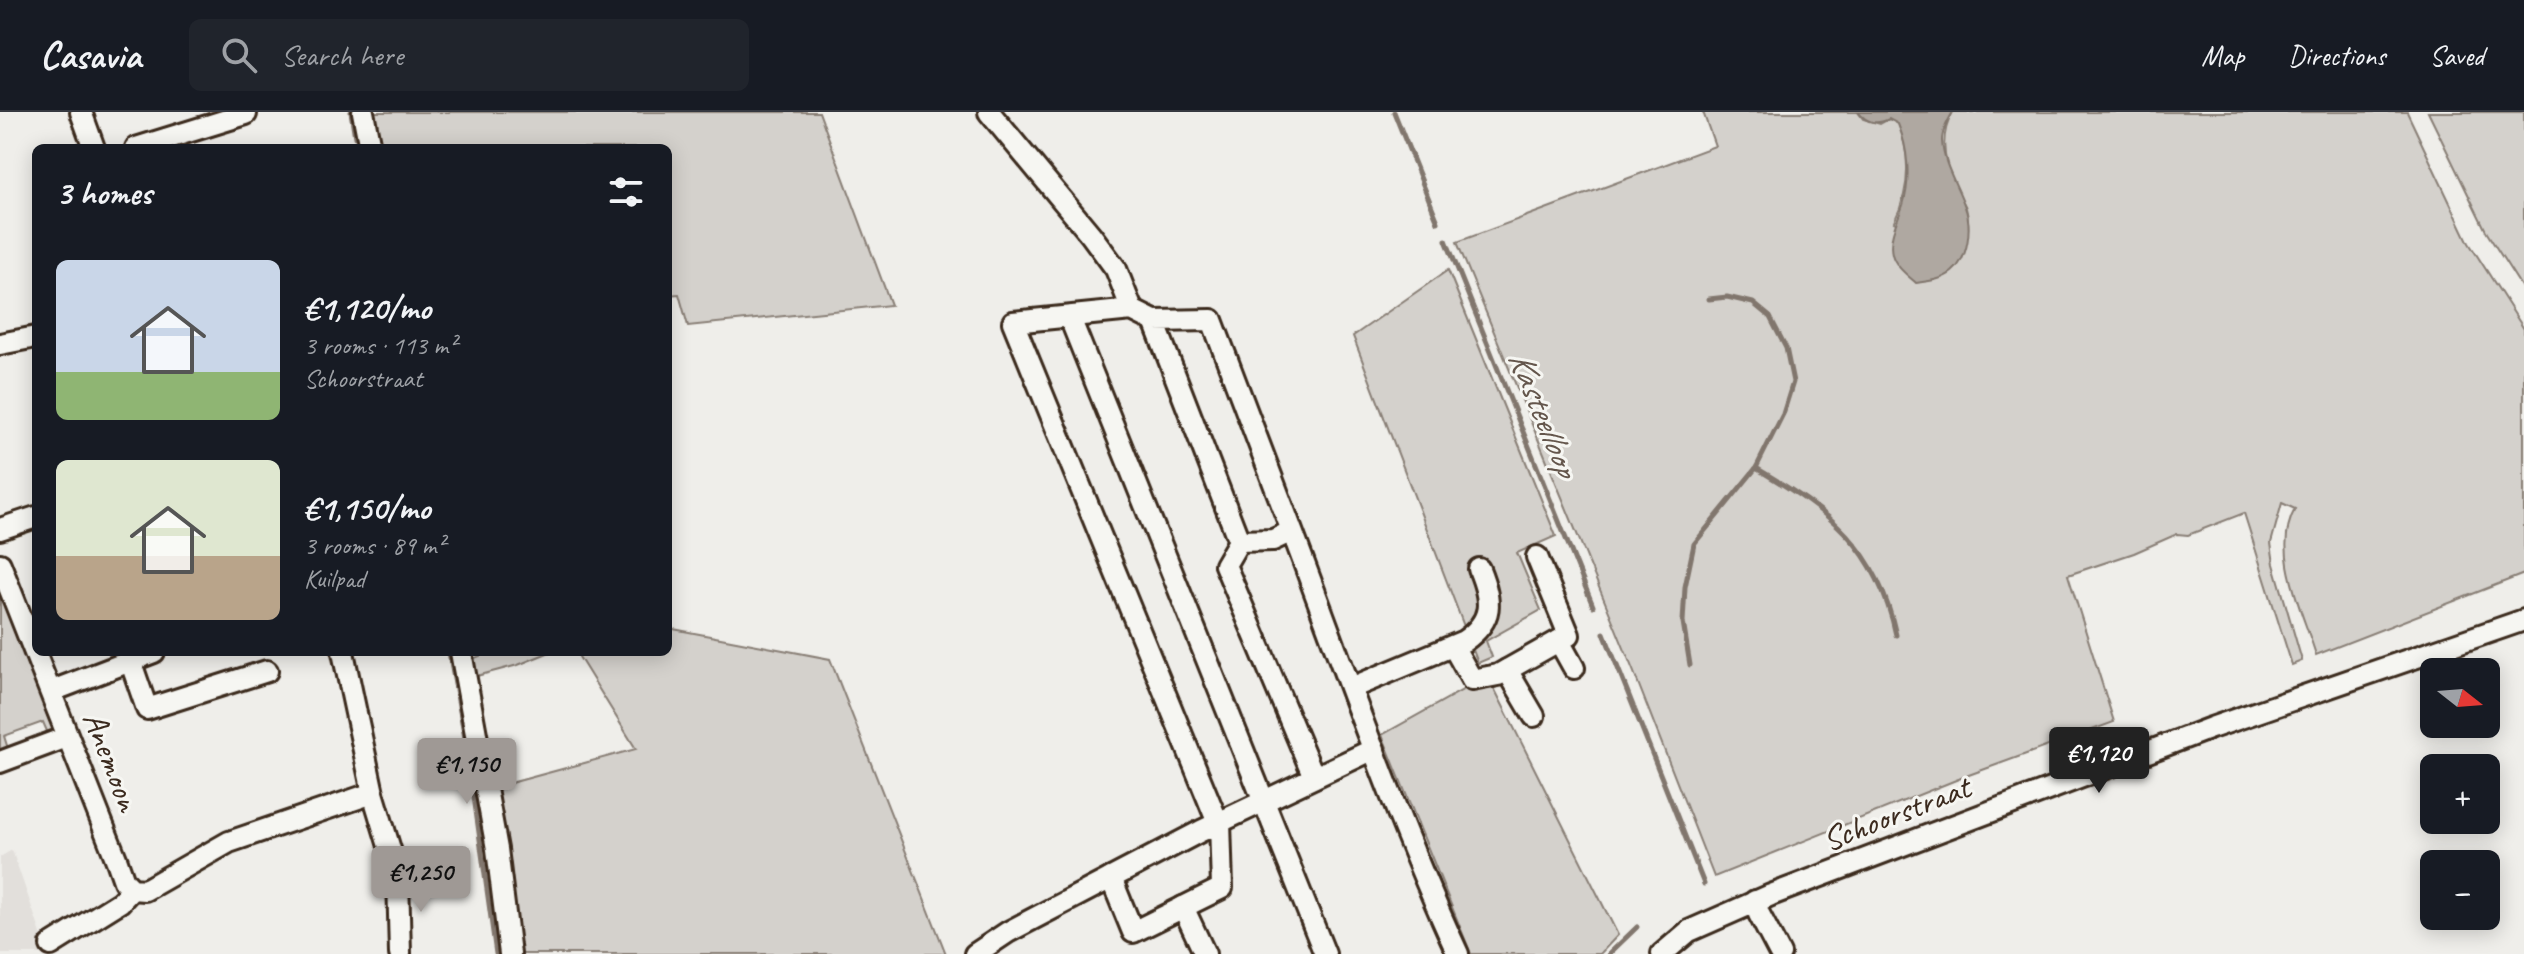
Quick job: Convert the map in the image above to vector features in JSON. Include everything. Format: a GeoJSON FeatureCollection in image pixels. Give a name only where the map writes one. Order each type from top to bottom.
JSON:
{"type":"FeatureCollection","features":[{"type":"Feature","properties":{"kind":"street"},"geometry":{"type":"LineString","coordinates":[[81,112],[93,144]]}},
{"type":"Feature","properties":{"kind":"street"},"geometry":{"type":"LineString","coordinates":[[148,144],[245,112]]}},
{"type":"Feature","properties":{"kind":"street"},"geometry":{"type":"LineString","coordinates":[[363,112],[369,144]]}},
{"type":"Feature","properties":{"kind":"street"},"geometry":{"type":"LineString","coordinates":[[989,112],[1116,269],[1132,310]]}},
{"type":"Feature","properties":{"kind":"street"},"geometry":{"type":"LineString","coordinates":[[1111,878],[1133,932],[1222,888],[1219,822],[1013,322],[1132,310],[1154,321],[1212,320],[1454,952]]}},
{"type":"Feature","properties":{"kind":"street"},"geometry":{"type":"LineString","coordinates":[[1070,318],[1325,954]]}},
{"type":"Feature","properties":{"kind":"street"},"geometry":{"type":"LineString","coordinates":[[1154,321],[1239,541]]}},
{"type":"Feature","properties":{"kind":"street"},"geometry":{"type":"LineString","coordinates":[[0,344],[32,338]]}},
{"type":"Feature","properties":{"kind":"street"},"geometry":{"type":"LineString","coordinates":[[0,529],[32,518]]}},
{"type":"Feature","properties":{"kind":"street"},"geometry":{"type":"LineString","coordinates":[[1239,541],[1273,540],[1292,531]]}},
{"type":"Feature","properties":{"kind":"street"},"geometry":{"type":"LineString","coordinates":[[1239,541],[1225,565],[1314,777]]}},
{"type":"Feature","properties":{"kind":"street"},"geometry":{"type":"LineString","coordinates":[[1453,646],[1472,680],[1498,675],[1569,635],[1537,557]]}},
{"type":"Feature","properties":{"kind":"street","name":"Anemoon"},"geometry":{"type":"LineString","coordinates":[[0,564],[32,642]]}},
{"type":"Feature","properties":{"kind":"street"},"geometry":{"type":"LineString","coordinates":[[1351,688],[1453,646],[1480,630],[1488,612],[1489,598],[1479,569]]}},
{"type":"Feature","properties":{"kind":"street","name":"Schoorstraat"},"geometry":{"type":"LineString","coordinates":[[1662,954],[1689,931],[1755,901],[2211,728],[2524,620]]}},
{"type":"Feature","properties":{"kind":"street"},"geometry":{"type":"LineString","coordinates":[[1559,641],[1574,668]]}},
{"type":"Feature","properties":{"kind":"street","name":"Anemoon"},"geometry":{"type":"LineString","coordinates":[[38,656],[124,881],[132,889]]}},
{"type":"Feature","properties":{"kind":"street"},"geometry":{"type":"LineString","coordinates":[[52,691],[142,656]]}},
{"type":"Feature","properties":{"kind":"street"},"geometry":{"type":"LineString","coordinates":[[344,656],[373,793],[398,876],[400,954]]}},
{"type":"Feature","properties":{"kind":"street"},"geometry":{"type":"LineString","coordinates":[[462,656],[497,849],[510,954]]}},
{"type":"Feature","properties":{"kind":"street"},"geometry":{"type":"LineString","coordinates":[[130,660],[147,709],[267,671]]}},
{"type":"Feature","properties":{"kind":"street"},"geometry":{"type":"LineString","coordinates":[[1507,670],[1534,716]]}},
{"type":"Feature","properties":{"kind":"street"},"geometry":{"type":"LineString","coordinates":[[0,762],[67,737]]}},
{"type":"Feature","properties":{"kind":"street"},"geometry":{"type":"LineString","coordinates":[[971,949],[1219,822],[1374,749]]}},
{"type":"Feature","properties":{"kind":"street"},"geometry":{"type":"LineString","coordinates":[[51,945],[120,902],[132,889],[145,890],[229,842],[373,793]]}},
{"type":"Feature","properties":{"kind":"street"},"geometry":{"type":"LineString","coordinates":[[1755,901],[1780,954]]}},
{"type":"Feature","properties":{"kind":"street"},"geometry":{"type":"LineString","coordinates":[[1183,907],[1205,954]]}},
{"type":"Feature","properties":{"kind":"shaded area"},"geometry":{"type":"Polygon","coordinates":[[[372,112],[819,112],[891,305],[688,326],[679,294],[672,295],[672,144],[378,144],[372,112]]]}},
{"type":"Feature","properties":{"kind":"shaded area"},"geometry":{"type":"Polygon","coordinates":[[[1703,112],[1858,112],[1863,119],[1880,124],[1889,119],[1898,123],[1905,148],[1907,173],[1903,198],[1894,222],[1962,259],[1968,234],[1967,215],[1944,151],[1945,131],[1953,112],[2407,112],[2469,243],[2524,329],[2524,574],[2316,655],[2297,601],[2288,563],[2288,526],[2295,509],[2282,503],[2271,543],[2274,564],[2302,661],[2292,665],[2244,513],[2188,535],[2177,534],[2134,553],[2068,575],[2114,722],[1966,776],[1714,877],[1633,670],[1457,242],[1715,146],[1703,112]]]}},
{"type":"Feature","properties":{"kind":"shaded area"},"geometry":{"type":"Polygon","coordinates":[[[1858,112],[1953,112],[1943,134],[1943,150],[1965,207],[1968,232],[1962,259],[1948,275],[1916,283],[1896,262],[1891,241],[1907,185],[1904,143],[1898,124],[1889,119],[1872,122],[1858,112]]]}},
{"type":"Feature","properties":{"kind":"shaded area"},"geometry":{"type":"Polygon","coordinates":[[[2428,112],[2524,112],[2524,291],[2487,233],[2428,112]]]}},
{"type":"Feature","properties":{"kind":"shaded area"},"geometry":{"type":"Polygon","coordinates":[[[1448,270],[1556,536],[1517,553],[1541,610],[1486,641],[1492,657],[1478,663],[1353,336],[1448,270]]]}},
{"type":"Feature","properties":{"kind":"shaded area"},"geometry":{"type":"Polygon","coordinates":[[[0,594],[36,686],[48,691],[44,707],[53,730],[49,736],[43,722],[4,736],[9,752],[5,754],[0,750],[0,594]]]}},
{"type":"Feature","properties":{"kind":"shaded area"},"geometry":{"type":"Polygon","coordinates":[[[672,629],[830,659],[946,954],[518,954],[492,788],[636,749],[578,656],[672,656],[672,629]]]}},
{"type":"Feature","properties":{"kind":"shaded area"},"geometry":{"type":"Polygon","coordinates":[[[480,656],[540,656],[473,677],[470,660],[480,656]]]}},
{"type":"Feature","properties":{"kind":"shaded area"},"geometry":{"type":"Polygon","coordinates":[[[1488,676],[1618,935],[1600,954],[1471,954],[1382,735],[1488,676]]]}},
{"type":"Feature","properties":{"kind":"shaded area"},"geometry":{"type":"Polygon","coordinates":[[[12,850],[48,954],[0,954],[0,857],[12,850]]]}},
{"type":"Feature","properties":{"kind":"waterway"},"geometry":{"type":"LineString","coordinates":[[351,112],[355,137]]}},
{"type":"Feature","properties":{"kind":"waterway","name":"Kasteelloop"},"geometry":{"type":"LineString","coordinates":[[1394,112],[1438,222]]}},
{"type":"Feature","properties":{"kind":"waterway","name":"Kasteelloop"},"geometry":{"type":"LineString","coordinates":[[1446,240],[1593,606]]}},
{"type":"Feature","properties":{"kind":"waterway"},"geometry":{"type":"LineString","coordinates":[[1690,665],[1683,622],[1685,587],[1694,544],[1756,468],[1783,414],[1793,382],[1786,348],[1770,317],[1753,303],[1727,297],[1709,299]]}},
{"type":"Feature","properties":{"kind":"waterway"},"geometry":{"type":"LineString","coordinates":[[1756,468],[1806,500],[1847,535],[1877,578],[1896,635]]}},
{"type":"Feature","properties":{"kind":"waterway","name":"Kasteelloop"},"geometry":{"type":"LineString","coordinates":[[1604,633],[1704,884]]}},
{"type":"Feature","properties":{"kind":"waterway"},"geometry":{"type":"LineString","coordinates":[[450,656],[468,754],[496,954]]}},
{"type":"Feature","properties":{"kind":"waterway","name":"Kasteelloop"},"geometry":{"type":"LineString","coordinates":[[1609,954],[1637,927]]}}]}
